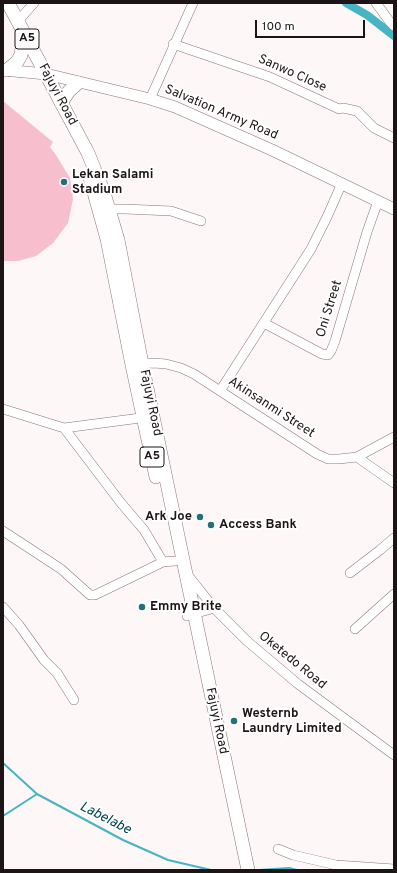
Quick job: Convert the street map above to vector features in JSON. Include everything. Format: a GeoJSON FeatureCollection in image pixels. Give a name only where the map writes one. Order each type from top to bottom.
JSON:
{"type":"FeatureCollection","features":[{"type":"Feature","properties":{"kind":"highway","name":"Fajuyi Road"},"geometry":{"type":"LineString","coordinates":[[8,3],[18,21],[41,74],[88,173],[107,239],[186,573],[190,615],[240,853],[248,870]]}},
{"type":"Feature","properties":{"kind":"highway","name":"Fajuyi Road"},"geometry":{"type":"LineString","coordinates":[[3,12],[22,48],[61,103],[88,153],[104,193],[118,240],[137,364]]}},
{"type":"Feature","properties":{"kind":"highway"},"geometry":{"type":"LineString","coordinates":[[5,70],[17,62],[21,55],[22,48]]}},
{"type":"Feature","properties":{"kind":"highway"},"geometry":{"type":"LineString","coordinates":[[61,103],[69,91],[78,83]]}},
{"type":"Feature","properties":{"kind":"highway","name":"Fajuyi Road"},"geometry":{"type":"LineString","coordinates":[[148,417],[169,562],[190,615]]}},
{"type":"Feature","properties":{"kind":"highway","name":"Fajuyi Road"},"geometry":{"type":"LineString","coordinates":[[239,870],[240,853]]}},
{"type":"Feature","properties":{"kind":"main road","name":"Salvation Army Road"},"geometry":{"type":"LineString","coordinates":[[5,70],[41,74],[150,98],[197,116],[342,183],[394,209]]}},
{"type":"Feature","properties":{"kind":"street"},"geometry":{"type":"LineString","coordinates":[[18,21],[34,3]]}},
{"type":"Feature","properties":{"kind":"street"},"geometry":{"type":"LineString","coordinates":[[150,98],[173,44],[193,3]]}},
{"type":"Feature","properties":{"kind":"street"},"geometry":{"type":"LineString","coordinates":[[376,3],[394,26]]}},
{"type":"Feature","properties":{"kind":"street","name":"Sanwo Close"},"geometry":{"type":"LineString","coordinates":[[173,44],[270,77],[339,109],[343,108],[357,112],[374,128],[394,138]]}},
{"type":"Feature","properties":{"kind":"street"},"geometry":{"type":"LineString","coordinates":[[220,391],[311,249],[342,183]]}},
{"type":"Feature","properties":{"kind":"street","name":"Oni Street"},"geometry":{"type":"LineString","coordinates":[[264,323],[322,354],[328,355],[331,351],[339,328],[358,261],[378,201]]}},
{"type":"Feature","properties":{"kind":"street"},"geometry":{"type":"LineString","coordinates":[[108,209],[172,211],[201,221]]}},
{"type":"Feature","properties":{"kind":"street","name":"Akinsanmi Street"},"geometry":{"type":"LineString","coordinates":[[137,364],[154,362],[180,368],[194,374],[317,454],[328,459],[339,460],[357,457],[394,437]]}},
{"type":"Feature","properties":{"kind":"street"},"geometry":{"type":"LineString","coordinates":[[3,409],[64,428],[148,417]]}},
{"type":"Feature","properties":{"kind":"street"},"geometry":{"type":"LineString","coordinates":[[3,531],[61,569],[80,584],[90,595],[95,595],[169,562],[64,428]]}},
{"type":"Feature","properties":{"kind":"street"},"geometry":{"type":"LineString","coordinates":[[357,457],[394,483]]}},
{"type":"Feature","properties":{"kind":"street"},"geometry":{"type":"LineString","coordinates":[[350,573],[394,538]]}},
{"type":"Feature","properties":{"kind":"street","name":"Oketedo Road"},"geometry":{"type":"LineString","coordinates":[[186,573],[214,608],[247,641],[298,684],[394,755]]}},
{"type":"Feature","properties":{"kind":"street"},"geometry":{"type":"LineString","coordinates":[[355,629],[394,594]]}},
{"type":"Feature","properties":{"kind":"street"},"geometry":{"type":"LineString","coordinates":[[3,607],[19,625],[44,660],[57,673],[74,700]]}},
{"type":"Feature","properties":{"kind":"street"},"geometry":{"type":"LineString","coordinates":[[190,615],[214,608]]}},
{"type":"Feature","properties":{"kind":"street"},"geometry":{"type":"LineString","coordinates":[[278,848],[293,855],[336,865],[394,869]]}},
{"type":"Feature","properties":{"kind":"shaded area"},"geometry":{"type":"Polygon","coordinates":[[[3,101],[53,142],[50,147],[70,178],[73,199],[68,223],[53,243],[36,256],[18,261],[3,261],[3,101]]]}},
{"type":"Feature","properties":{"kind":"waterway"},"geometry":{"type":"LineString","coordinates":[[346,3],[367,15],[394,36]]}},
{"type":"Feature","properties":{"kind":"waterway","name":"Labelabe"},"geometry":{"type":"LineString","coordinates":[[3,763],[37,794],[123,840],[168,860],[211,870]]}},
{"type":"Feature","properties":{"kind":"waterway"},"geometry":{"type":"LineString","coordinates":[[3,816],[37,794]]}},
{"type":"Feature","properties":{"kind":"waterway","name":"Labelabe"},"geometry":{"type":"LineString","coordinates":[[259,870],[289,868],[297,870]]}},
{"type":"Feature","properties":{"kind":"place","name":"Lekan Salami Stadium"},"geometry":{"type":"Point","coordinates":[64,182]}},
{"type":"Feature","properties":{"kind":"place","name":"Ark Joe"},"geometry":{"type":"Point","coordinates":[200,517]}},
{"type":"Feature","properties":{"kind":"place","name":"Access Bank"},"geometry":{"type":"Point","coordinates":[211,525]}},
{"type":"Feature","properties":{"kind":"place","name":"Emmy Brite"},"geometry":{"type":"Point","coordinates":[142,607]}},
{"type":"Feature","properties":{"kind":"place","name":"Westernb Laundry Limited"},"geometry":{"type":"Point","coordinates":[234,721]}}]}
